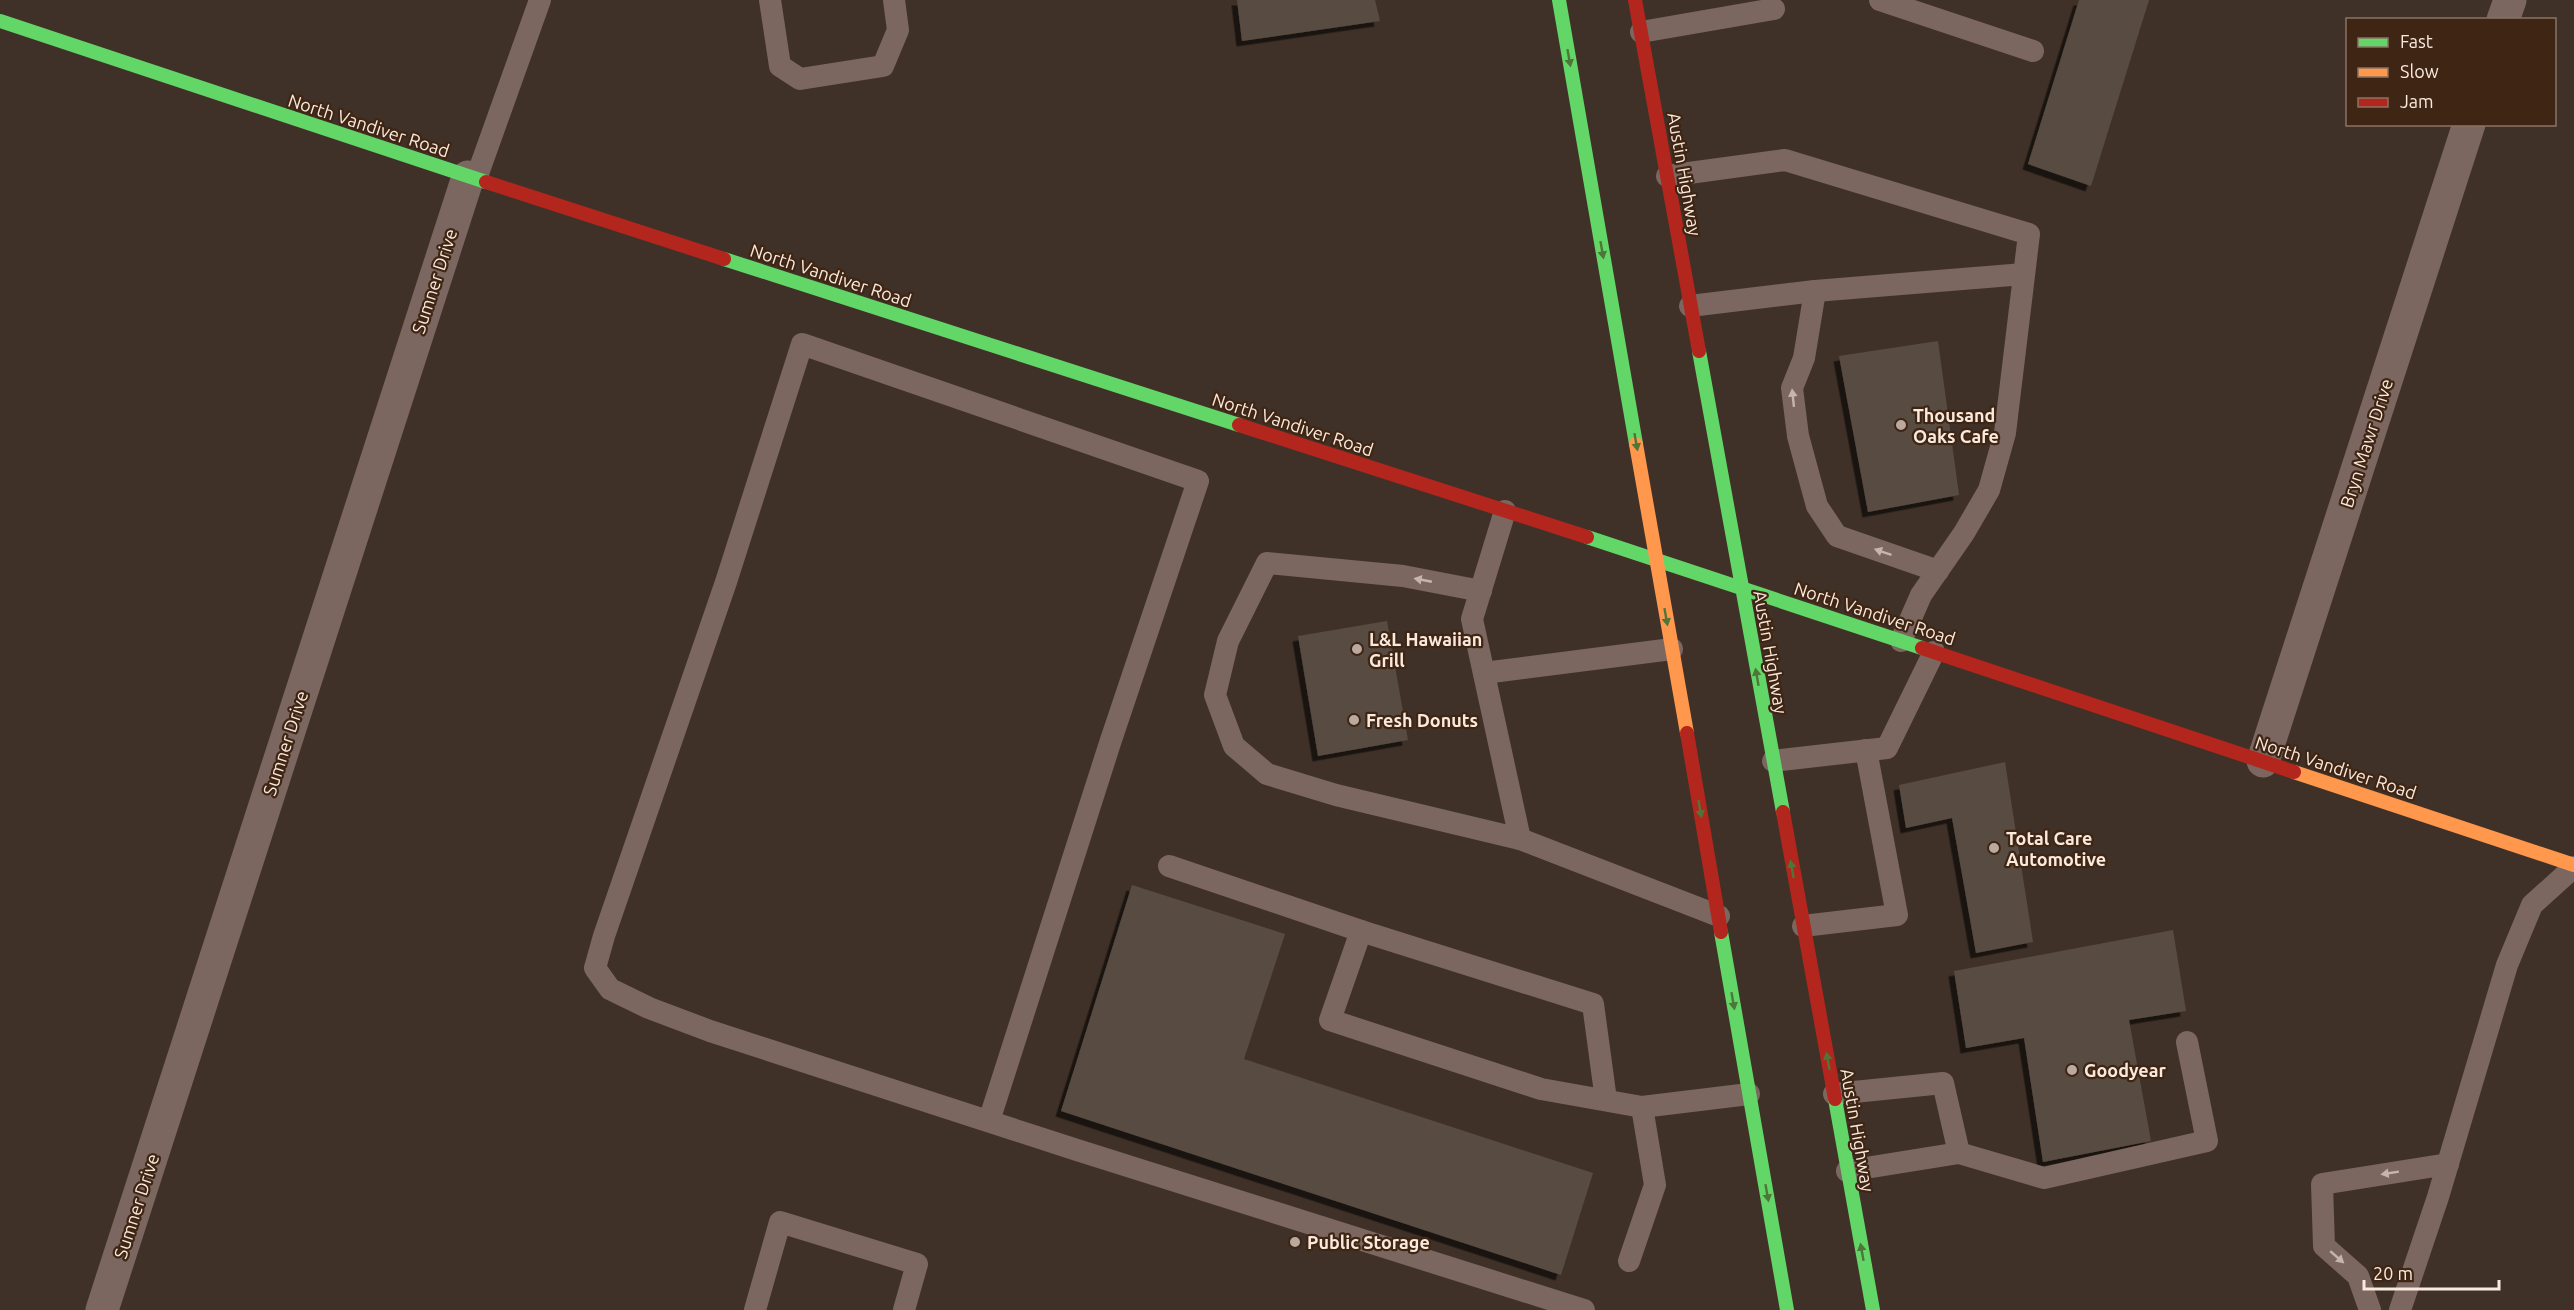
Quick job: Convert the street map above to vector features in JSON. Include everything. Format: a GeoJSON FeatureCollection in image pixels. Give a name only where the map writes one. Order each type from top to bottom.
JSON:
{"type":"FeatureCollection","features":[{"type":"Feature","properties":{"kind":"main road"},"geometry":{"type":"LineString","coordinates":[[1559,0],[1787,1310]]}},
{"type":"Feature","properties":{"kind":"main road","name":"Austin Highway"},"geometry":{"type":"LineString","coordinates":[[1635,0],[1873,1310]]}},
{"type":"Feature","properties":{"kind":"main road","name":"North Vandiver Road"},"geometry":{"type":"LineString","coordinates":[[0,21],[472,178],[1656,559],[2574,866]]}},
{"type":"Feature","properties":{"kind":"street"},"geometry":{"type":"LineString","coordinates":[[2504,18],[2510,0]]}},
{"type":"Feature","properties":{"kind":"street","name":"Bryn Mawr Drive"},"geometry":{"type":"LineString","coordinates":[[2263,761],[2468,126]]}},
{"type":"Feature","properties":{"kind":"street","name":"Sumner Drive"},"geometry":{"type":"LineString","coordinates":[[102,1310],[472,178]]}},
{"type":"Feature","properties":{"kind":"lane"},"geometry":{"type":"LineString","coordinates":[[472,178],[540,0]]}},
{"type":"Feature","properties":{"kind":"lane"},"geometry":{"type":"LineString","coordinates":[[770,0],[780,66],[800,79],[883,66],[898,30],[894,0]]}},
{"type":"Feature","properties":{"kind":"lane"},"geometry":{"type":"LineString","coordinates":[[1880,0],[2032,51]]}},
{"type":"Feature","properties":{"kind":"lane"},"geometry":{"type":"LineString","coordinates":[[1641,32],[1774,9]]}},
{"type":"Feature","properties":{"kind":"lane"},"geometry":{"type":"LineString","coordinates":[[1667,176],[1785,160],[2029,234],[2005,432],[1989,490],[1921,595],[1901,641]]}},
{"type":"Feature","properties":{"kind":"lane"},"geometry":{"type":"LineString","coordinates":[[1690,306],[1815,291],[2024,274]]}},
{"type":"Feature","properties":{"kind":"lane"},"geometry":{"type":"LineString","coordinates":[[1815,291],[1804,358],[1792,388],[1798,436],[1817,506],[1837,536],[1938,571]]}},
{"type":"Feature","properties":{"kind":"lane"},"geometry":{"type":"LineString","coordinates":[[989,1121],[1110,743],[1198,482],[802,344],[726,582],[604,936],[595,968],[610,989],[650,1008],[710,1031],[989,1121],[1584,1310]]}},
{"type":"Feature","properties":{"kind":"lane"},"geometry":{"type":"LineString","coordinates":[[1505,511],[1472,619],[1520,839]]}},
{"type":"Feature","properties":{"kind":"lane"},"geometry":{"type":"LineString","coordinates":[[1481,591],[1403,576],[1267,563],[1227,640],[1215,695],[1234,747],[1266,774],[1336,795],[1520,839],[1719,916]]}},
{"type":"Feature","properties":{"kind":"lane"},"geometry":{"type":"LineString","coordinates":[[1484,673],[1672,649]]}},
{"type":"Feature","properties":{"kind":"lane"},"geometry":{"type":"LineString","coordinates":[[1773,761],[1887,748],[1934,651]]}},
{"type":"Feature","properties":{"kind":"lane"},"geometry":{"type":"LineString","coordinates":[[1803,926],[1897,915],[1866,750]]}},
{"type":"Feature","properties":{"kind":"lane"},"geometry":{"type":"LineString","coordinates":[[1169,866],[1361,932],[1593,1004],[1606,1100]]}},
{"type":"Feature","properties":{"kind":"lane"},"geometry":{"type":"LineString","coordinates":[[2400,1310],[2448,1164],[2507,965],[2532,905],[2574,866]]}},
{"type":"Feature","properties":{"kind":"lane"},"geometry":{"type":"LineString","coordinates":[[1361,932],[1330,1020],[1541,1089],[1642,1107],[1749,1094]]}},
{"type":"Feature","properties":{"kind":"lane"},"geometry":{"type":"LineString","coordinates":[[1847,1171],[1959,1153],[2044,1178],[2206,1141],[2187,1042]]}},
{"type":"Feature","properties":{"kind":"lane"},"geometry":{"type":"LineString","coordinates":[[1834,1094],[1943,1083],[1959,1153]]}},
{"type":"Feature","properties":{"kind":"lane"},"geometry":{"type":"LineString","coordinates":[[1629,1261],[1654,1185],[1642,1107]]}},
{"type":"Feature","properties":{"kind":"lane"},"geometry":{"type":"LineString","coordinates":[[2370,1310],[2358,1276],[2324,1246],[2322,1184],[2448,1164]]}},
{"type":"Feature","properties":{"kind":"lane"},"geometry":{"type":"LineString","coordinates":[[755,1310],[780,1222],[917,1264],[904,1310]]}},
{"type":"Feature","properties":{"kind":"building"},"geometry":{"type":"Polygon","coordinates":[[[1237,0],[1375,0],[1380,21],[1242,41],[1237,0]]]}},
{"type":"Feature","properties":{"kind":"building"},"geometry":{"type":"Polygon","coordinates":[[[2079,0],[2149,0],[2091,186],[2028,164],[2079,0]]]}},
{"type":"Feature","properties":{"kind":"building","name":"Thousand Oaks Cafe"},"geometry":{"type":"Polygon","coordinates":[[[1938,341],[1959,495],[1868,512],[1839,356],[1938,341]]]}},
{"type":"Feature","properties":{"kind":"building"},"geometry":{"type":"Polygon","coordinates":[[[1387,621],[1408,740],[1318,756],[1298,636],[1387,621]]]}},
{"type":"Feature","properties":{"kind":"building"},"geometry":{"type":"Polygon","coordinates":[[[2005,762],[2033,942],[1976,953],[1952,818],[1906,828],[1899,785],[2005,762]]]}},
{"type":"Feature","properties":{"kind":"building"},"geometry":{"type":"Polygon","coordinates":[[[1132,885],[1285,934],[1244,1059],[1593,1173],[1561,1275],[1061,1111],[1132,885]]]}},
{"type":"Feature","properties":{"kind":"building"},"geometry":{"type":"Polygon","coordinates":[[[2173,930],[2186,1011],[2129,1020],[2151,1141],[2043,1162],[2024,1038],[1966,1048],[1954,971],[2173,930]]]}},
{"type":"Feature","properties":{"kind":"traffic: fast"},"geometry":{"type":"LineString","coordinates":[[1559,0],[1636,444]]}},
{"type":"Feature","properties":{"kind":"traffic: fast"},"geometry":{"type":"LineString","coordinates":[[0,21],[486,182]]}},
{"type":"Feature","properties":{"kind":"traffic: fast"},"geometry":{"type":"LineString","coordinates":[[724,259],[1239,425]]}},
{"type":"Feature","properties":{"kind":"traffic: fast"},"geometry":{"type":"LineString","coordinates":[[1699,351],[1783,812]]}},
{"type":"Feature","properties":{"kind":"traffic: fast"},"geometry":{"type":"LineString","coordinates":[[1587,537],[1922,648]]}},
{"type":"Feature","properties":{"kind":"traffic: fast"},"geometry":{"type":"LineString","coordinates":[[1721,932],[1787,1310]]}},
{"type":"Feature","properties":{"kind":"traffic: fast"},"geometry":{"type":"LineString","coordinates":[[1835,1099],[1873,1310]]}},
{"type":"Feature","properties":{"kind":"traffic: slow"},"geometry":{"type":"LineString","coordinates":[[1636,444],[1687,733]]}},
{"type":"Feature","properties":{"kind":"traffic: slow"},"geometry":{"type":"LineString","coordinates":[[2294,772],[2574,865]]}},
{"type":"Feature","properties":{"kind":"traffic: jam"},"geometry":{"type":"LineString","coordinates":[[1635,0],[1699,351]]}},
{"type":"Feature","properties":{"kind":"traffic: jam"},"geometry":{"type":"LineString","coordinates":[[486,182],[724,259]]}},
{"type":"Feature","properties":{"kind":"traffic: jam"},"geometry":{"type":"LineString","coordinates":[[1239,425],[1587,537]]}},
{"type":"Feature","properties":{"kind":"traffic: jam"},"geometry":{"type":"LineString","coordinates":[[1922,648],[2294,772]]}},
{"type":"Feature","properties":{"kind":"traffic: jam"},"geometry":{"type":"LineString","coordinates":[[1687,733],[1721,932]]}},
{"type":"Feature","properties":{"kind":"traffic: jam"},"geometry":{"type":"LineString","coordinates":[[1783,812],[1835,1099]]}},
{"type":"Feature","properties":{"kind":"place","name":"Thousand Oaks Cafe"},"geometry":{"type":"Point","coordinates":[1901,425]}},
{"type":"Feature","properties":{"kind":"place","name":"L&L Hawaiian Grill"},"geometry":{"type":"Point","coordinates":[1357,649]}},
{"type":"Feature","properties":{"kind":"place","name":"Fresh Donuts"},"geometry":{"type":"Point","coordinates":[1354,720]}},
{"type":"Feature","properties":{"kind":"place","name":"Total Care Automotive"},"geometry":{"type":"Point","coordinates":[1994,848]}},
{"type":"Feature","properties":{"kind":"place","name":"Goodyear"},"geometry":{"type":"Point","coordinates":[2072,1070]}},
{"type":"Feature","properties":{"kind":"place","name":"Public Storage"},"geometry":{"type":"Point","coordinates":[1295,1242]}}]}
